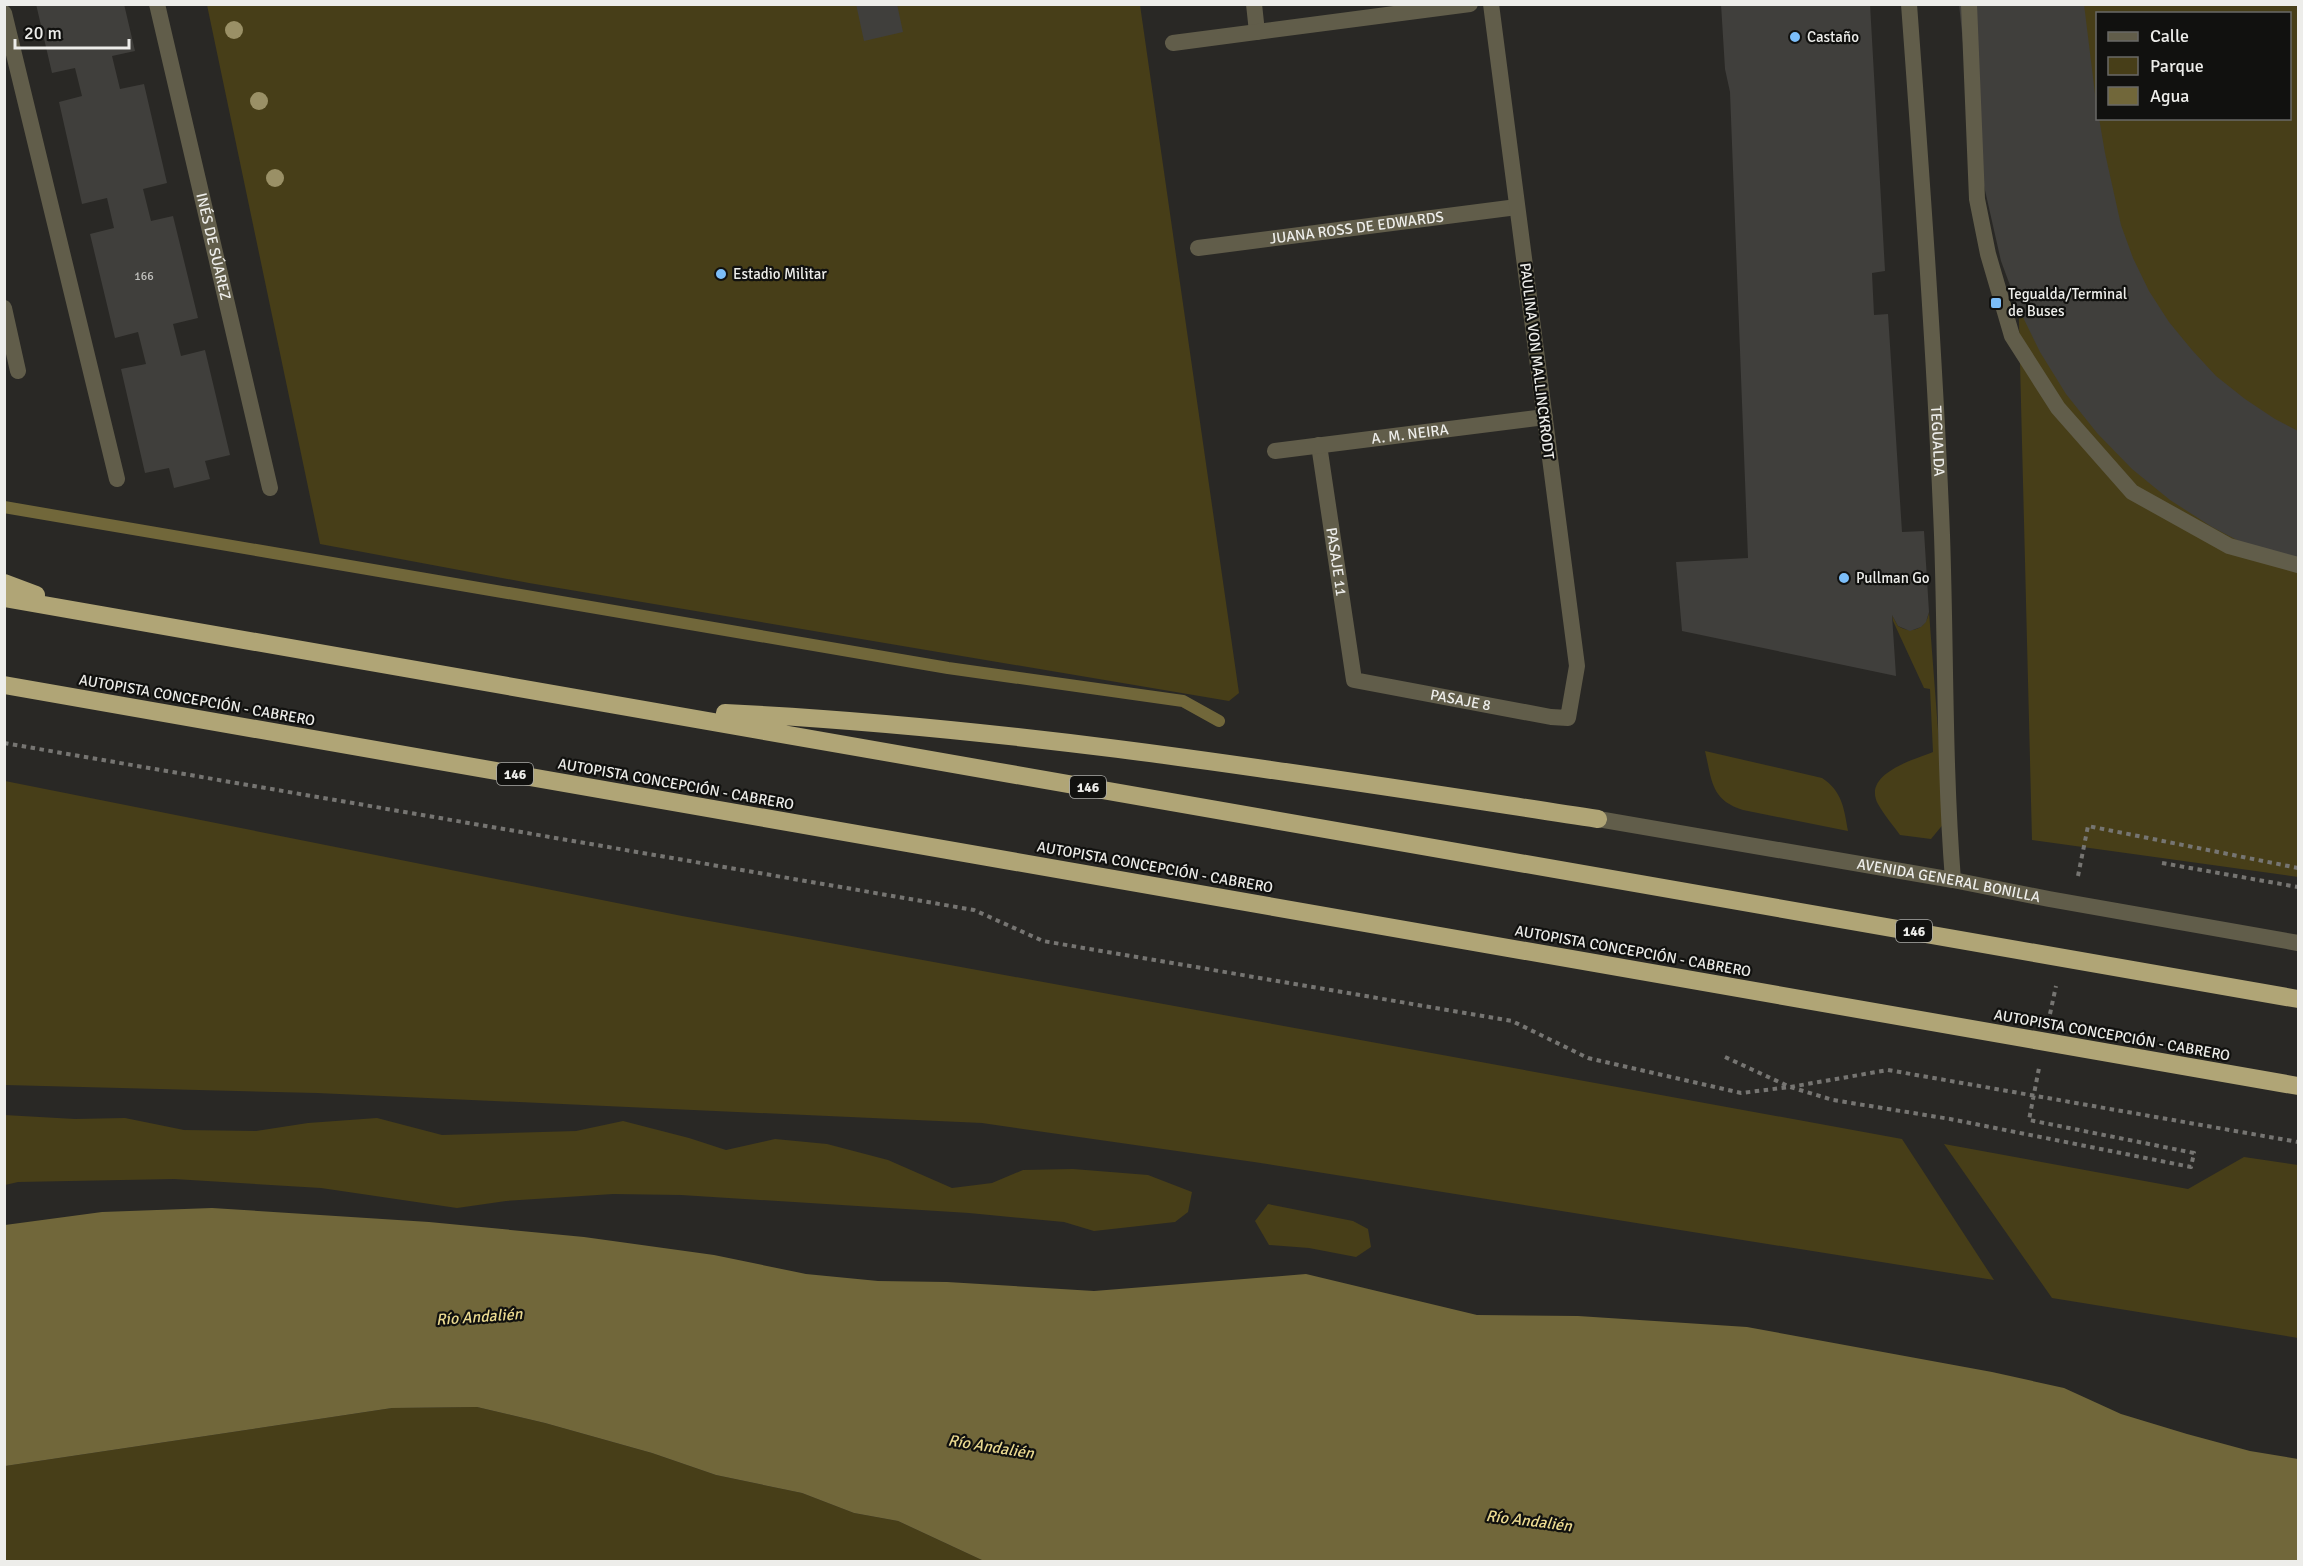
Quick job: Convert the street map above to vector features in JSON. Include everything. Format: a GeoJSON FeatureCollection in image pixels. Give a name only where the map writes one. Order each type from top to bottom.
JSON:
{"type":"FeatureCollection","features":[{"type":"Feature","properties":{"kind":"highway"},"geometry":{"type":"LineString","coordinates":[[4,584],[86,613]]}},
{"type":"Feature","properties":{"kind":"highway","name":"146"},"geometry":{"type":"LineString","coordinates":[[4,598],[2298,999]]}},
{"type":"Feature","properties":{"kind":"highway","name":"AUTOPISTA CONCEPCIÓN - CABRERO"},"geometry":{"type":"LineString","coordinates":[[4,685],[2298,1086]]}},
{"type":"Feature","properties":{"kind":"highway"},"geometry":{"type":"LineString","coordinates":[[648,710],[777,716],[944,728],[1269,768],[1598,819]]}},
{"type":"Feature","properties":{"kind":"street","name":"INÉS DE SÚAREZ"},"geometry":{"type":"LineString","coordinates":[[157,4],[270,488]]}},
{"type":"Feature","properties":{"kind":"street"},"geometry":{"type":"LineString","coordinates":[[1254,4],[1257,32]]}},
{"type":"Feature","properties":{"kind":"street"},"geometry":{"type":"LineString","coordinates":[[1173,43],[1470,4]]}},
{"type":"Feature","properties":{"kind":"street","name":"PAULINA VON MALLINCKRODT"},"geometry":{"type":"LineString","coordinates":[[1491,4],[1577,666],[1568,718]]}},
{"type":"Feature","properties":{"kind":"street","name":"TEGUALDA"},"geometry":{"type":"LineString","coordinates":[[1909,4],[1931,321],[1942,536],[1949,821],[1953,880]]}},
{"type":"Feature","properties":{"kind":"street"},"geometry":{"type":"LineString","coordinates":[[1969,4],[1977,199],[1988,254],[2012,336],[2058,408],[2132,492],[2229,546],[2298,565]]}},
{"type":"Feature","properties":{"kind":"street"},"geometry":{"type":"LineString","coordinates":[[4,13],[117,479]]}},
{"type":"Feature","properties":{"kind":"street","name":"JUANA ROSS DE EDWARDS"},"geometry":{"type":"LineString","coordinates":[[1198,248],[1517,207]]}},
{"type":"Feature","properties":{"kind":"street"},"geometry":{"type":"LineString","coordinates":[[4,308],[18,371]]}},
{"type":"Feature","properties":{"kind":"street","name":"A. M. NEIRA"},"geometry":{"type":"LineString","coordinates":[[1275,451],[1545,417]]}},
{"type":"Feature","properties":{"kind":"street","name":"PASAJE 11"},"geometry":{"type":"LineString","coordinates":[[1319,445],[1354,680]]}},
{"type":"Feature","properties":{"kind":"street","name":"PASAJE 8"},"geometry":{"type":"LineString","coordinates":[[1354,680],[1551,717],[1568,718]]}},
{"type":"Feature","properties":{"kind":"street","name":"AVENIDA GENERAL BONILLA"},"geometry":{"type":"LineString","coordinates":[[1598,819],[1953,880],[2298,943]]}},
{"type":"Feature","properties":{"kind":"path"},"geometry":{"type":"LineString","coordinates":[[4,743],[974,910],[1043,941],[1512,1021],[1588,1058],[1741,1094],[1790,1088],[1888,1070],[2298,1142]]}},
{"type":"Feature","properties":{"kind":"path"},"geometry":{"type":"LineString","coordinates":[[2162,863],[2298,887]]}},
{"type":"Feature","properties":{"kind":"path"},"geometry":{"type":"LineString","coordinates":[[1725,1058],[1790,1088],[1833,1100],[1950,1119]]}},
{"type":"Feature","properties":{"kind":"green space","name":"Estadio Militar"},"geometry":{"type":"Polygon","coordinates":[[[207,5],[1140,5],[1239,693],[1229,701],[529,583],[320,544],[207,5]]]}},
{"type":"Feature","properties":{"kind":"green space"},"geometry":{"type":"Polygon","coordinates":[[[2011,5],[2298,5],[2298,877],[2032,840],[2011,5]]]}},
{"type":"Feature","properties":{"kind":"green space"},"geometry":{"type":"Polygon","coordinates":[[[1929,612],[1945,822],[1931,839],[1900,835],[1880,808],[1875,793],[1877,784],[1883,776],[1903,764],[1933,752],[1930,689],[1924,688],[1892,615],[1898,626],[1913,630],[1922,626],[1929,612]]]}},
{"type":"Feature","properties":{"kind":"green space"},"geometry":{"type":"Polygon","coordinates":[[[1705,751],[1822,778],[1838,794],[1848,831],[1732,806],[1719,795],[1715,788],[1705,751]]]}},
{"type":"Feature","properties":{"kind":"green space"},"geometry":{"type":"Polygon","coordinates":[[[5,781],[682,916],[1902,1139],[1994,1280],[1254,1162],[982,1123],[317,1093],[5,1085],[5,781]]]}},
{"type":"Feature","properties":{"kind":"green space"},"geometry":{"type":"Polygon","coordinates":[[[4,1115],[75,1119],[125,1118],[184,1130],[256,1131],[308,1123],[377,1118],[442,1135],[576,1131],[623,1121],[726,1150],[775,1139],[827,1144],[888,1160],[952,1188],[992,1183],[1023,1170],[1073,1169],[1148,1175],[1192,1192],[1188,1212],[1175,1222],[1094,1231],[1064,1222],[969,1213],[681,1195],[613,1194],[506,1201],[457,1208],[321,1188],[174,1179],[18,1182],[5,1185],[4,1115]]]}},
{"type":"Feature","properties":{"kind":"green space"},"geometry":{"type":"Polygon","coordinates":[[[1944,1144],[2188,1189],[2244,1157],[2298,1165],[2298,1338],[2052,1298],[1944,1144]]]}},
{"type":"Feature","properties":{"kind":"green space"},"geometry":{"type":"Polygon","coordinates":[[[1268,1204],[1353,1221],[1368,1229],[1371,1247],[1356,1257],[1309,1248],[1269,1245],[1255,1221],[1268,1204]]]}},
{"type":"Feature","properties":{"kind":"green space"},"geometry":{"type":"Polygon","coordinates":[[[477,1407],[545,1423],[652,1453],[716,1475],[802,1493],[854,1513],[898,1521],[984,1561],[5,1562],[5,1466],[392,1408],[477,1407]]]}},
{"type":"Feature","properties":{"kind":"water","name":"Río Andalién"},"geometry":{"type":"Polygon","coordinates":[[[212,1208],[429,1222],[584,1237],[714,1255],[806,1274],[878,1281],[947,1282],[1094,1291],[1306,1274],[1477,1315],[1578,1316],[1747,1327],[1992,1372],[2064,1388],[2121,1414],[2250,1451],[2298,1459],[2298,1561],[984,1561],[898,1521],[854,1513],[802,1493],[716,1475],[652,1453],[545,1423],[477,1407],[392,1408],[5,1466],[5,1225],[102,1212],[212,1208]]]}},
{"type":"Feature","properties":{"kind":"building"},"geometry":{"type":"Polygon","coordinates":[[[36,4],[124,4],[135,51],[112,56],[120,89],[144,84],[167,183],[143,189],[151,221],[173,216],[198,318],[173,324],[181,356],[205,350],[230,455],[205,461],[210,479],[174,488],[169,468],[145,473],[121,369],[146,364],[138,332],[115,338],[90,234],[114,228],[107,198],[82,204],[59,102],[82,96],[75,68],[52,73],[36,4]]]}},
{"type":"Feature","properties":{"kind":"building"},"geometry":{"type":"Polygon","coordinates":[[[856,4],[897,4],[903,32],[864,41],[856,4]]]}},
{"type":"Feature","properties":{"kind":"building"},"geometry":{"type":"Polygon","coordinates":[[[1721,4],[1870,4],[1885,271],[1872,273],[1874,315],[1888,314],[1902,532],[1924,531],[1929,612],[1926,622],[1921,627],[1910,631],[1898,626],[1892,615],[1896,676],[1682,631],[1676,562],[1748,558],[1730,92],[1725,69],[1721,4]]]}},
{"type":"Feature","properties":{"kind":"building"},"geometry":{"type":"Polygon","coordinates":[[[1959,4],[2084,4],[2096,102],[2096,120],[2099,120],[2121,225],[2133,258],[2149,291],[2169,322],[2216,376],[2245,399],[2298,431],[2298,566],[2256,550],[2212,527],[2170,500],[2132,469],[2097,433],[2066,394],[2040,352],[2018,307],[2001,261],[1982,177],[1968,92],[1959,4]]]}},
{"type":"Feature","properties":{"kind":"waterway"},"geometry":{"type":"LineString","coordinates":[[4,507],[948,668],[1183,701],[1219,721]]}},
{"type":"Feature","properties":{"kind":"place","name":"Castaño"},"geometry":{"type":"Point","coordinates":[1795,37]}},
{"type":"Feature","properties":{"kind":"place","name":"Estadio Militar"},"geometry":{"type":"Point","coordinates":[721,274]}},
{"type":"Feature","properties":{"kind":"place","name":"Tegualda/Terminal de Buses"},"geometry":{"type":"Point","coordinates":[1996,303]}},
{"type":"Feature","properties":{"kind":"place","name":"Pullman Go"},"geometry":{"type":"Point","coordinates":[1844,578]}}]}
